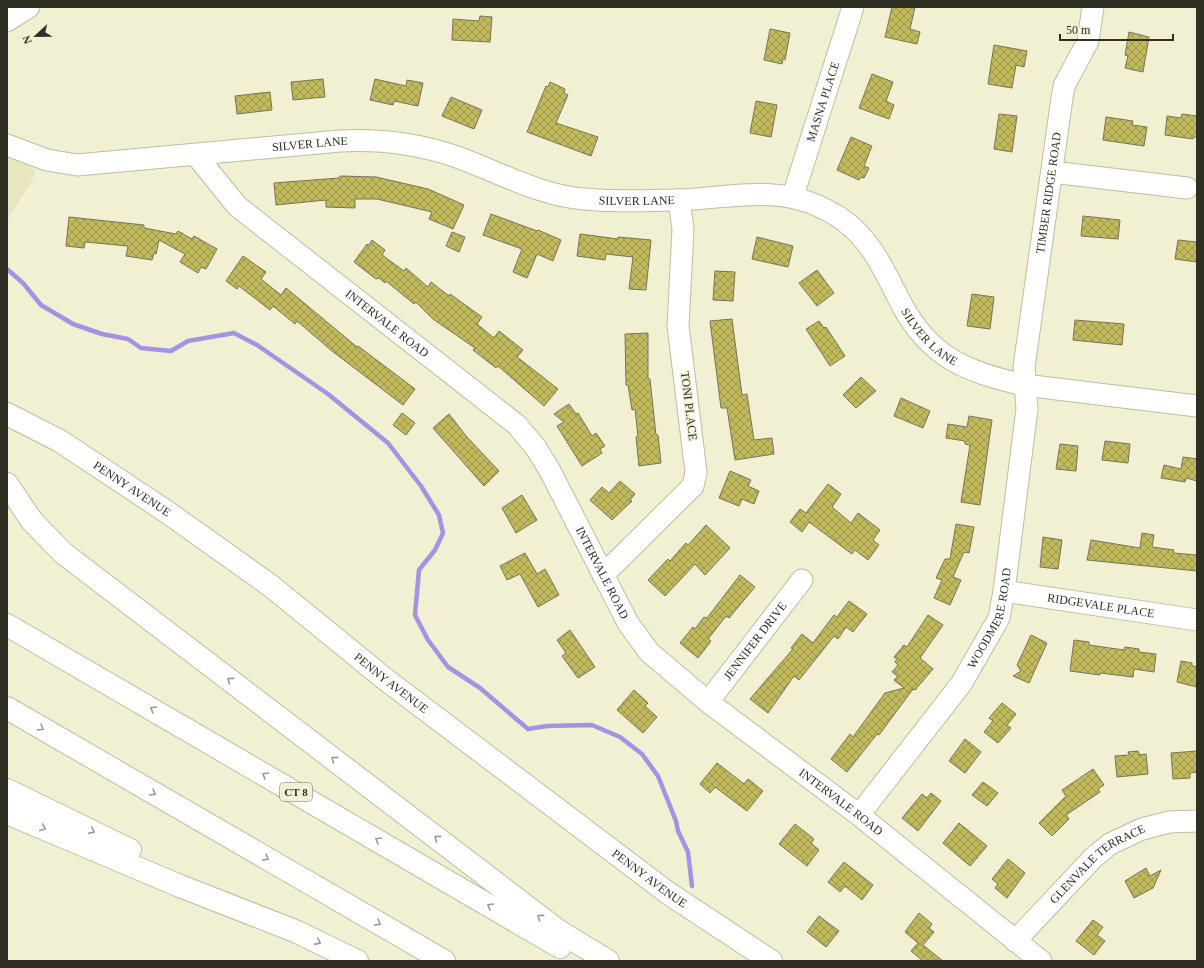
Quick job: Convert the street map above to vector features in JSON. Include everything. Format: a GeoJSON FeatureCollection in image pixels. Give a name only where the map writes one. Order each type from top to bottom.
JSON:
{"type":"FeatureCollection","features":[{"type":"Feature","properties":{"kind":"main road","name":"PENNY AVENUE"},"geometry":{"type":"LineString","coordinates":[[7,414],[60,441],[167,512],[271,586],[386,679],[567,817],[668,892],[771,961]]}},
{"type":"Feature","properties":{"kind":"main road"},"geometry":{"type":"LineString","coordinates":[[7,484],[32,521],[63,553],[560,932],[608,961]]}},
{"type":"Feature","properties":{"kind":"main road","name":"CT 8"},"geometry":{"type":"LineString","coordinates":[[7,625],[584,961]]}},
{"type":"Feature","properties":{"kind":"main road"},"geometry":{"type":"LineString","coordinates":[[7,708],[444,961]]}},
{"type":"Feature","properties":{"kind":"main road"},"geometry":{"type":"LineString","coordinates":[[7,790],[357,961]]}},
{"type":"Feature","properties":{"kind":"main road"},"geometry":{"type":"LineString","coordinates":[[7,812],[180,886],[295,931]]}},
{"type":"Feature","properties":{"kind":"street"},"geometry":{"type":"LineString","coordinates":[[7,22],[29,7]]}},
{"type":"Feature","properties":{"kind":"street","name":"MASNA PLACE"},"geometry":{"type":"LineString","coordinates":[[793,196],[853,7]]}},
{"type":"Feature","properties":{"kind":"street","name":"TIMBER RIDGE ROAD"},"geometry":{"type":"LineString","coordinates":[[1024,385],[1024,367],[1064,86],[1088,41],[1093,7]]}},
{"type":"Feature","properties":{"kind":"street","name":"SILVER LANE"},"geometry":{"type":"LineString","coordinates":[[9,151],[77,165],[340,141],[389,141],[402,142],[452,156],[505,178],[552,193],[583,199],[679,200],[763,194],[793,196],[817,205],[840,218],[860,234],[878,258],[903,307],[918,330],[947,358],[966,368],[1024,385],[1197,406]]}},
{"type":"Feature","properties":{"kind":"street","name":"INTERVALE ROAD"},"geometry":{"type":"LineString","coordinates":[[196,155],[237,206],[517,425],[536,448],[549,469],[628,623],[650,652],[708,702],[859,815],[1041,961]]}},
{"type":"Feature","properties":{"kind":"street"},"geometry":{"type":"LineString","coordinates":[[1052,172],[1187,188]]}},
{"type":"Feature","properties":{"kind":"street","name":"TONI PLACE"},"geometry":{"type":"LineString","coordinates":[[604,574],[693,486],[696,472],[678,326],[683,229],[679,200]]}},
{"type":"Feature","properties":{"kind":"street","name":"WOODMERE ROAD"},"geometry":{"type":"LineString","coordinates":[[859,815],[961,684],[999,618],[1004,591],[1027,409],[1024,385]]}},
{"type":"Feature","properties":{"kind":"street","name":"JENNIFER DRIVE"},"geometry":{"type":"LineString","coordinates":[[708,702],[802,580]]}},
{"type":"Feature","properties":{"kind":"street","name":"RIDGEVALE PLACE"},"geometry":{"type":"LineString","coordinates":[[1004,591],[1197,620]]}},
{"type":"Feature","properties":{"kind":"street","name":"GLENVALE TERRACE"},"geometry":{"type":"LineString","coordinates":[[1015,941],[1094,857],[1110,844],[1142,829],[1162,824],[1197,821]]}},
{"type":"Feature","properties":{"kind":"shaded area"},"geometry":{"type":"Polygon","coordinates":[[[7,155],[33,168],[35,175],[7,221],[7,155]]]}},
{"type":"Feature","properties":{"kind":"building"},"geometry":{"type":"Polygon","coordinates":[[[892,7],[915,7],[910,29],[920,32],[917,44],[885,37],[892,7]]]}},
{"type":"Feature","properties":{"kind":"building"},"geometry":{"type":"Polygon","coordinates":[[[480,16],[492,17],[490,42],[452,40],[453,19],[479,21],[480,16]]]}},
{"type":"Feature","properties":{"kind":"building"},"geometry":{"type":"Polygon","coordinates":[[[770,29],[790,33],[785,60],[783,59],[782,64],[764,60],[770,29]]]}},
{"type":"Feature","properties":{"kind":"building"},"geometry":{"type":"Polygon","coordinates":[[[1129,32],[1149,37],[1143,72],[1125,68],[1128,56],[1125,55],[1129,32]]]}},
{"type":"Feature","properties":{"kind":"building"},"geometry":{"type":"Polygon","coordinates":[[[994,45],[1027,51],[1024,67],[1016,65],[1012,88],[988,84],[994,45]]]}},
{"type":"Feature","properties":{"kind":"building"},"geometry":{"type":"Polygon","coordinates":[[[872,74],[893,82],[886,101],[894,105],[889,119],[859,108],[872,74]]]}},
{"type":"Feature","properties":{"kind":"building"},"geometry":{"type":"Polygon","coordinates":[[[323,79],[325,97],[293,100],[291,82],[323,79]]]}},
{"type":"Feature","properties":{"kind":"building"},"geometry":{"type":"Polygon","coordinates":[[[375,79],[406,86],[407,80],[423,83],[418,106],[394,101],[393,105],[370,100],[375,79]]]}},
{"type":"Feature","properties":{"kind":"building"},"geometry":{"type":"Polygon","coordinates":[[[550,82],[565,89],[564,93],[568,95],[556,123],[598,137],[591,156],[527,132],[546,86],[548,87],[550,82]]]}},
{"type":"Feature","properties":{"kind":"building"},"geometry":{"type":"Polygon","coordinates":[[[270,92],[272,110],[237,114],[235,96],[270,92]]]}},
{"type":"Feature","properties":{"kind":"building"},"geometry":{"type":"Polygon","coordinates":[[[451,97],[482,110],[474,129],[442,116],[451,97]]]}},
{"type":"Feature","properties":{"kind":"building"},"geometry":{"type":"Polygon","coordinates":[[[756,101],[777,105],[771,137],[750,133],[756,101]]]}},
{"type":"Feature","properties":{"kind":"building"},"geometry":{"type":"Polygon","coordinates":[[[999,114],[1017,116],[1012,152],[994,149],[999,114]]]}},
{"type":"Feature","properties":{"kind":"building"},"geometry":{"type":"Polygon","coordinates":[[[1182,114],[1197,116],[1197,137],[1194,137],[1193,139],[1165,135],[1167,116],[1181,118],[1182,114]]]}},
{"type":"Feature","properties":{"kind":"building"},"geometry":{"type":"Polygon","coordinates":[[[1106,117],[1133,121],[1132,125],[1147,127],[1144,146],[1103,140],[1106,117]]]}},
{"type":"Feature","properties":{"kind":"building"},"geometry":{"type":"Polygon","coordinates":[[[851,137],[872,146],[864,166],[869,168],[864,178],[861,177],[859,180],[837,170],[851,137]]]}},
{"type":"Feature","properties":{"kind":"building"},"geometry":{"type":"Polygon","coordinates":[[[340,176],[376,177],[428,189],[464,205],[453,229],[429,219],[432,212],[377,199],[355,199],[355,208],[326,207],[326,200],[276,205],[274,183],[339,178],[340,176]]]}},
{"type":"Feature","properties":{"kind":"building"},"geometry":{"type":"Polygon","coordinates":[[[491,214],[537,231],[538,230],[561,240],[553,261],[537,254],[527,278],[513,272],[522,249],[483,235],[491,214]]]}},
{"type":"Feature","properties":{"kind":"building"},"geometry":{"type":"Polygon","coordinates":[[[1083,216],[1120,220],[1118,239],[1081,236],[1083,216]]]}},
{"type":"Feature","properties":{"kind":"building"},"geometry":{"type":"Polygon","coordinates":[[[69,217],[144,225],[144,228],[176,234],[178,231],[192,239],[194,236],[217,249],[206,269],[201,267],[198,273],[180,262],[185,254],[159,240],[156,254],[154,253],[152,260],[126,256],[128,246],[85,242],[84,248],[66,246],[69,217]]]}},
{"type":"Feature","properties":{"kind":"building"},"geometry":{"type":"Polygon","coordinates":[[[452,232],[465,237],[459,252],[446,246],[452,232]]]}},
{"type":"Feature","properties":{"kind":"building"},"geometry":{"type":"Polygon","coordinates":[[[580,234],[618,239],[618,237],[651,240],[646,290],[629,289],[633,257],[606,254],[605,260],[577,256],[580,234]]]}},
{"type":"Feature","properties":{"kind":"building"},"geometry":{"type":"Polygon","coordinates":[[[757,237],[793,246],[788,267],[752,259],[757,237]]]}},
{"type":"Feature","properties":{"kind":"building"},"geometry":{"type":"Polygon","coordinates":[[[372,240],[385,250],[382,255],[404,271],[406,268],[428,287],[431,282],[449,296],[450,294],[482,317],[477,324],[494,338],[499,331],[523,350],[517,357],[558,389],[544,406],[498,366],[496,368],[473,350],[475,348],[433,319],[416,302],[414,304],[386,281],[385,283],[379,278],[376,279],[354,262],[367,244],[368,246],[372,240]]]}},
{"type":"Feature","properties":{"kind":"building"},"geometry":{"type":"Polygon","coordinates":[[[1178,240],[1197,242],[1197,262],[1175,259],[1178,240]]]}},
{"type":"Feature","properties":{"kind":"building"},"geometry":{"type":"Polygon","coordinates":[[[243,256],[266,272],[261,279],[281,295],[286,288],[357,347],[358,346],[415,389],[403,405],[332,351],[297,321],[295,324],[273,306],[270,310],[239,286],[237,289],[226,281],[243,256]]]}},
{"type":"Feature","properties":{"kind":"building"},"geometry":{"type":"Polygon","coordinates":[[[817,270],[834,293],[817,306],[799,283],[817,270]]]}},
{"type":"Feature","properties":{"kind":"building"},"geometry":{"type":"Polygon","coordinates":[[[715,271],[735,272],[733,301],[713,300],[715,271]]]}},
{"type":"Feature","properties":{"kind":"building"},"geometry":{"type":"Polygon","coordinates":[[[972,294],[994,297],[990,329],[967,326],[972,294]]]}},
{"type":"Feature","properties":{"kind":"building"},"geometry":{"type":"Polygon","coordinates":[[[732,319],[742,395],[747,394],[754,440],[772,438],[774,454],[735,460],[727,408],[721,408],[710,321],[732,319]]]}},
{"type":"Feature","properties":{"kind":"building"},"geometry":{"type":"Polygon","coordinates":[[[1075,320],[1124,324],[1122,345],[1073,340],[1075,320]]]}},
{"type":"Feature","properties":{"kind":"building"},"geometry":{"type":"Polygon","coordinates":[[[819,321],[824,328],[826,327],[845,356],[830,366],[806,329],[819,321]]]}},
{"type":"Feature","properties":{"kind":"building"},"geometry":{"type":"Polygon","coordinates":[[[648,333],[648,379],[650,379],[656,435],[658,435],[661,463],[639,466],[635,409],[632,410],[628,385],[626,385],[625,334],[648,333]]]}},
{"type":"Feature","properties":{"kind":"building"},"geometry":{"type":"Polygon","coordinates":[[[861,377],[876,391],[856,408],[843,395],[861,377]]]}},
{"type":"Feature","properties":{"kind":"building"},"geometry":{"type":"Polygon","coordinates":[[[901,398],[930,411],[923,428],[894,416],[901,398]]]}},
{"type":"Feature","properties":{"kind":"building"},"geometry":{"type":"Polygon","coordinates":[[[569,404],[576,414],[578,413],[592,436],[596,433],[605,446],[600,449],[602,453],[582,466],[557,426],[564,422],[554,414],[569,404]]]}},
{"type":"Feature","properties":{"kind":"building"},"geometry":{"type":"Polygon","coordinates":[[[402,413],[415,423],[406,435],[393,425],[402,413]]]}},
{"type":"Feature","properties":{"kind":"building"},"geometry":{"type":"Polygon","coordinates":[[[449,414],[467,437],[499,471],[484,486],[433,428],[449,414]]]}},
{"type":"Feature","properties":{"kind":"building"},"geometry":{"type":"Polygon","coordinates":[[[969,416],[992,420],[980,505],[961,502],[970,445],[965,444],[965,441],[946,438],[948,424],[967,427],[969,416]]]}},
{"type":"Feature","properties":{"kind":"building"},"geometry":{"type":"Polygon","coordinates":[[[1105,441],[1130,444],[1128,463],[1102,460],[1105,441]]]}},
{"type":"Feature","properties":{"kind":"building"},"geometry":{"type":"Polygon","coordinates":[[[1060,444],[1078,446],[1076,471],[1056,469],[1060,444]]]}},
{"type":"Feature","properties":{"kind":"building"},"geometry":{"type":"Polygon","coordinates":[[[1183,457],[1197,459],[1197,481],[1186,478],[1185,482],[1161,478],[1164,465],[1181,469],[1183,457]]]}},
{"type":"Feature","properties":{"kind":"building"},"geometry":{"type":"Polygon","coordinates":[[[730,471],[751,480],[748,486],[759,491],[754,504],[742,499],[739,506],[719,498],[730,471]]]}},
{"type":"Feature","properties":{"kind":"building"},"geometry":{"type":"Polygon","coordinates":[[[620,481],[635,494],[630,500],[632,501],[612,520],[590,500],[602,487],[609,493],[620,481]]]}},
{"type":"Feature","properties":{"kind":"building"},"geometry":{"type":"Polygon","coordinates":[[[828,484],[841,494],[832,507],[851,523],[858,513],[880,530],[873,540],[879,545],[868,560],[855,550],[852,554],[809,522],[802,532],[790,522],[800,509],[806,513],[828,484]]]}},
{"type":"Feature","properties":{"kind":"building"},"geometry":{"type":"Polygon","coordinates":[[[522,495],[537,520],[516,533],[502,508],[522,495]]]}},
{"type":"Feature","properties":{"kind":"building"},"geometry":{"type":"Polygon","coordinates":[[[956,524],[974,527],[969,553],[964,552],[953,577],[961,580],[950,605],[934,598],[942,580],[936,578],[945,559],[950,559],[956,524]]]}},
{"type":"Feature","properties":{"kind":"building"},"geometry":{"type":"Polygon","coordinates":[[[706,525],[730,548],[705,575],[695,564],[665,596],[648,580],[668,559],[670,561],[686,543],[688,545],[706,525]]]}},
{"type":"Feature","properties":{"kind":"building"},"geometry":{"type":"Polygon","coordinates":[[[1142,533],[1154,535],[1152,547],[1174,550],[1173,553],[1197,555],[1197,571],[1087,560],[1091,540],[1140,548],[1142,533]]]}},
{"type":"Feature","properties":{"kind":"building"},"geometry":{"type":"Polygon","coordinates":[[[1043,537],[1062,540],[1058,569],[1040,567],[1043,537]]]}},
{"type":"Feature","properties":{"kind":"building"},"geometry":{"type":"Polygon","coordinates":[[[525,553],[537,574],[545,569],[559,595],[538,607],[520,574],[507,580],[500,566],[525,553]]]}},
{"type":"Feature","properties":{"kind":"building"},"geometry":{"type":"Polygon","coordinates":[[[740,575],[755,587],[729,618],[726,616],[708,639],[711,641],[698,658],[680,643],[693,627],[695,629],[704,617],[707,618],[740,575]]]}},
{"type":"Feature","properties":{"kind":"building"},"geometry":{"type":"Polygon","coordinates":[[[849,601],[867,614],[853,632],[846,627],[838,639],[834,636],[799,680],[794,676],[768,713],[750,699],[793,649],[791,648],[802,634],[813,643],[834,615],[837,617],[849,601]]]}},
{"type":"Feature","properties":{"kind":"building"},"geometry":{"type":"Polygon","coordinates":[[[928,615],[943,625],[920,658],[933,669],[915,690],[913,689],[879,735],[877,734],[847,772],[831,759],[850,734],[853,737],[885,693],[904,688],[894,680],[898,676],[892,672],[898,665],[895,662],[897,659],[894,657],[904,645],[907,647],[928,615]]]}},
{"type":"Feature","properties":{"kind":"building"},"geometry":{"type":"Polygon","coordinates":[[[570,630],[595,667],[578,678],[562,656],[566,653],[557,640],[570,630]]]}},
{"type":"Feature","properties":{"kind":"building"},"geometry":{"type":"Polygon","coordinates":[[[1031,635],[1047,643],[1029,683],[1013,676],[1021,671],[1017,665],[1031,635]]]}},
{"type":"Feature","properties":{"kind":"building"},"geometry":{"type":"Polygon","coordinates":[[[1074,640],[1089,642],[1089,645],[1124,650],[1125,647],[1139,649],[1139,652],[1156,654],[1154,672],[1134,669],[1133,677],[1070,671],[1074,640]]]}},
{"type":"Feature","properties":{"kind":"building"},"geometry":{"type":"Polygon","coordinates":[[[1181,661],[1192,663],[1192,666],[1197,667],[1197,687],[1177,682],[1181,661]]]}},
{"type":"Feature","properties":{"kind":"building"},"geometry":{"type":"Polygon","coordinates":[[[634,690],[648,703],[645,706],[657,717],[643,733],[617,710],[634,690]]]}},
{"type":"Feature","properties":{"kind":"building"},"geometry":{"type":"Polygon","coordinates":[[[1002,703],[1016,714],[1007,725],[1011,728],[998,743],[984,732],[993,721],[989,718],[1002,703]]]}},
{"type":"Feature","properties":{"kind":"building"},"geometry":{"type":"Polygon","coordinates":[[[965,739],[981,752],[965,773],[949,761],[965,739]]]}},
{"type":"Feature","properties":{"kind":"building"},"geometry":{"type":"Polygon","coordinates":[[[1138,751],[1140,755],[1146,754],[1148,774],[1117,777],[1115,756],[1129,755],[1128,752],[1138,751]]]}},
{"type":"Feature","properties":{"kind":"building"},"geometry":{"type":"Polygon","coordinates":[[[1197,751],[1197,772],[1190,773],[1190,778],[1173,779],[1171,753],[1197,751]]]}},
{"type":"Feature","properties":{"kind":"building"},"geometry":{"type":"Polygon","coordinates":[[[717,763],[744,784],[748,779],[763,791],[747,811],[715,787],[710,793],[700,784],[717,763]]]}},
{"type":"Feature","properties":{"kind":"building"},"geometry":{"type":"Polygon","coordinates":[[[1093,769],[1104,785],[1098,789],[1100,792],[1066,815],[1069,819],[1052,836],[1039,823],[1066,796],[1062,790],[1093,769]]]}},
{"type":"Feature","properties":{"kind":"building"},"geometry":{"type":"Polygon","coordinates":[[[983,782],[998,793],[987,806],[972,795],[983,782]]]}},
{"type":"Feature","properties":{"kind":"building"},"geometry":{"type":"Polygon","coordinates":[[[931,793],[941,801],[918,831],[902,818],[922,794],[927,798],[931,793]]]}},
{"type":"Feature","properties":{"kind":"building"},"geometry":{"type":"Polygon","coordinates":[[[959,823],[987,846],[970,866],[943,843],[959,823]]]}},
{"type":"Feature","properties":{"kind":"building"},"geometry":{"type":"Polygon","coordinates":[[[795,824],[814,839],[811,843],[819,850],[807,866],[779,844],[795,824]]]}},
{"type":"Feature","properties":{"kind":"building"},"geometry":{"type":"Polygon","coordinates":[[[1008,859],[1025,873],[1007,898],[995,888],[998,884],[992,879],[1008,859]]]}},
{"type":"Feature","properties":{"kind":"building"},"geometry":{"type":"Polygon","coordinates":[[[844,862],[873,885],[862,900],[845,886],[840,892],[828,882],[844,862]]]}},
{"type":"Feature","properties":{"kind":"building"},"geometry":{"type":"Polygon","coordinates":[[[1146,868],[1150,876],[1161,870],[1153,888],[1134,898],[1125,881],[1146,868]]]}},
{"type":"Feature","properties":{"kind":"building"},"geometry":{"type":"Polygon","coordinates":[[[919,913],[932,924],[929,928],[934,932],[923,945],[943,961],[923,961],[911,951],[918,943],[905,932],[919,913]]]}},
{"type":"Feature","properties":{"kind":"building"},"geometry":{"type":"Polygon","coordinates":[[[819,916],[839,931],[826,947],[807,932],[819,916]]]}},
{"type":"Feature","properties":{"kind":"building"},"geometry":{"type":"Polygon","coordinates":[[[1093,920],[1103,927],[1097,935],[1105,941],[1094,955],[1076,941],[1093,920]]]}},
{"type":"Feature","properties":{"kind":"waterway"},"geometry":{"type":"LineString","coordinates":[[7,269],[23,283],[41,305],[73,324],[102,334],[128,339],[141,348],[171,351],[188,341],[234,333],[257,345],[328,394],[388,443],[421,486],[439,515],[443,533],[435,550],[419,570],[415,615],[428,640],[448,667],[480,688],[528,729],[547,726],[592,725],[620,737],[642,754],[658,776],[676,821],[678,831],[688,852],[692,886]]}}]}
